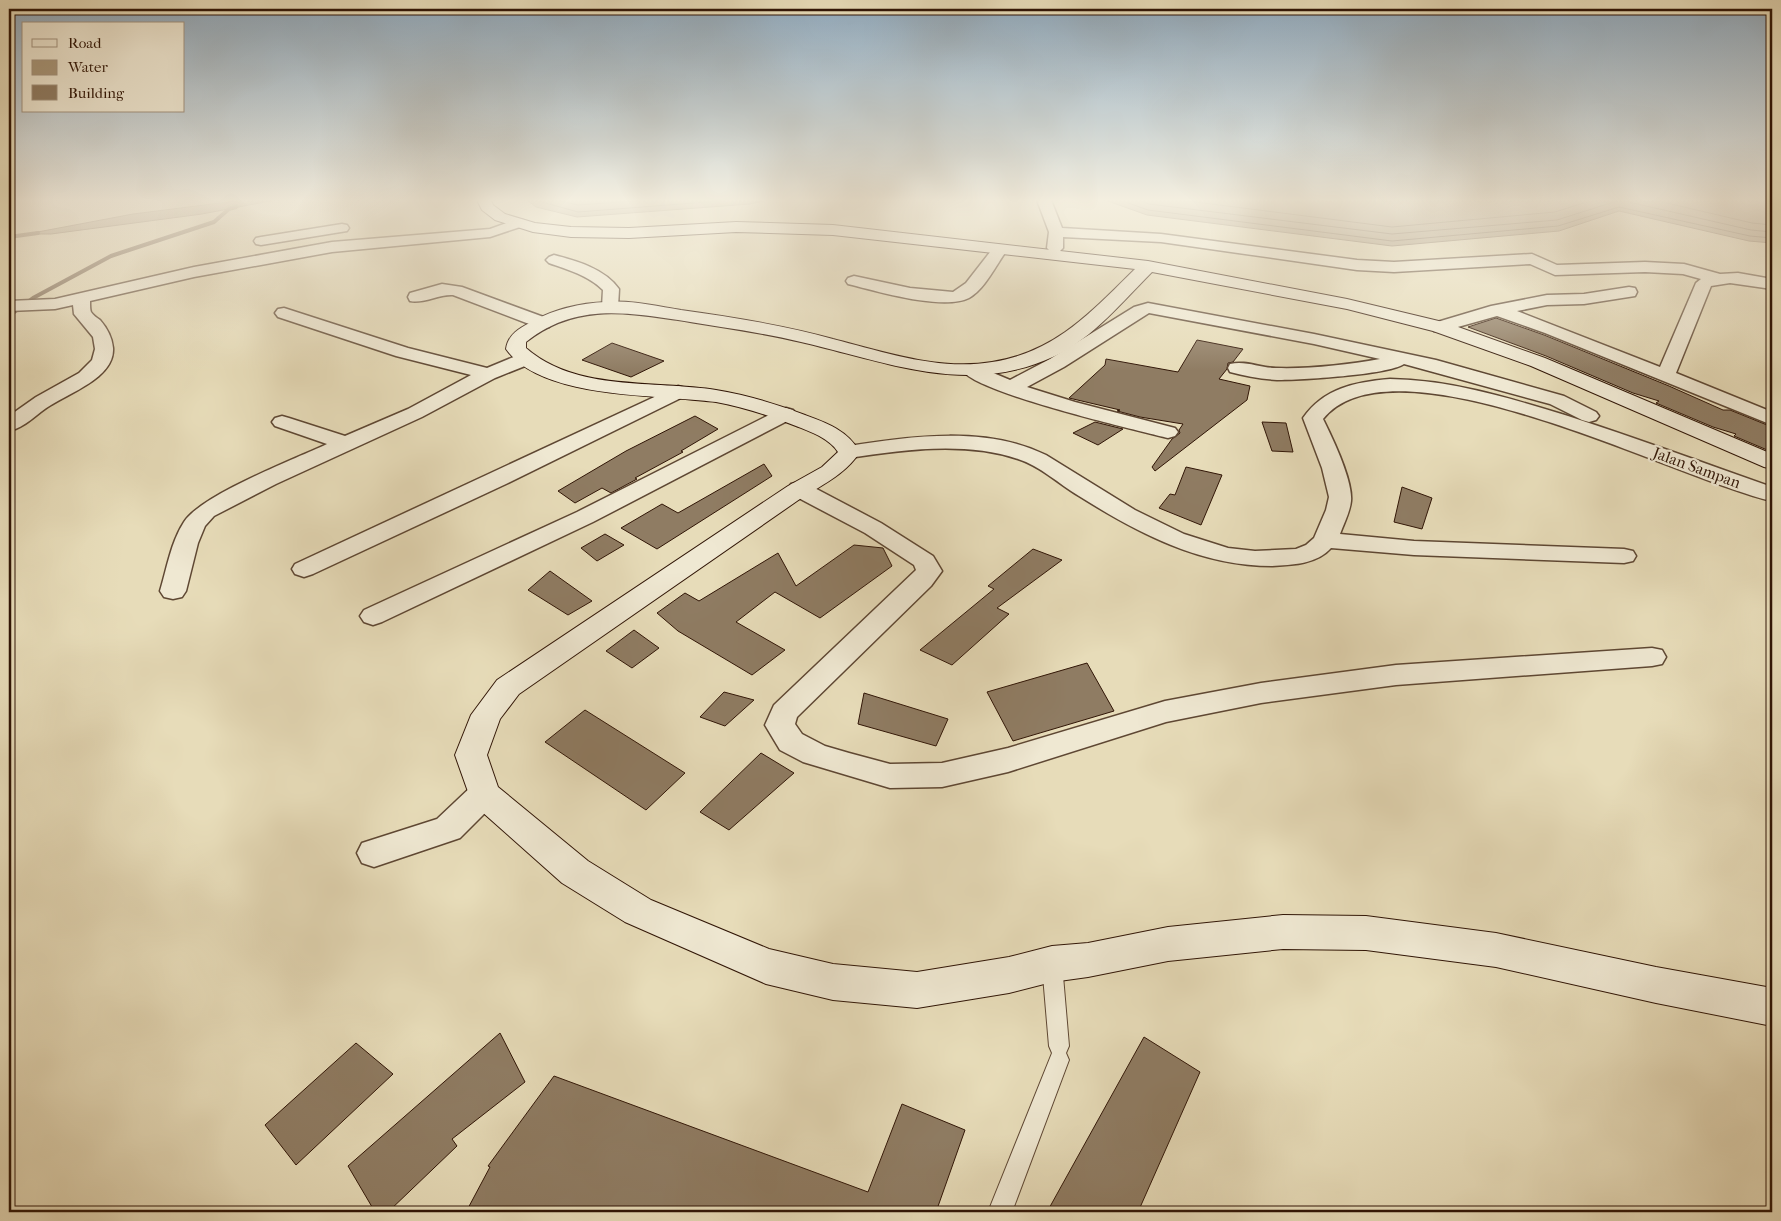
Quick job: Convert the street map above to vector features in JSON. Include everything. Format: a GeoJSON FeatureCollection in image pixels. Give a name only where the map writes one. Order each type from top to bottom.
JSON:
{"type":"FeatureCollection","features":[{"type":"Feature","properties":{"kind":"street"},"geometry":{"type":"LineString","coordinates":[[9,306],[55,304],[202,271],[280,257]]}},
{"type":"Feature","properties":{"kind":"street"},"geometry":{"type":"LineString","coordinates":[[854,282],[938,298],[953,298],[962,295],[970,287],[994,257]]}},
{"type":"Feature","properties":{"kind":"street"},"geometry":{"type":"LineString","coordinates":[[1062,257],[1148,266],[1347,304],[1440,327],[1538,362],[1772,462]]}},
{"type":"Feature","properties":{"kind":"street"},"geometry":{"type":"LineString","coordinates":[[1299,257],[1357,265],[1394,266],[1532,259],[1554,270],[1644,267],[1684,269],[1717,278]]}},
{"type":"Feature","properties":{"kind":"street"},"geometry":{"type":"LineString","coordinates":[[554,260],[583,269],[604,282],[611,289],[610,307]]}},
{"type":"Feature","properties":{"kind":"street"},"geometry":{"type":"LineString","coordinates":[[849,452],[845,442],[821,428],[786,414],[736,400],[587,383],[558,376],[523,360],[516,350],[517,340],[528,331],[563,315],[594,308],[610,307],[654,311],[753,327],[822,341],[899,363],[933,369],[972,370],[1002,366],[1050,351],[1084,327],[1148,266]]}},
{"type":"Feature","properties":{"kind":"street"},"geometry":{"type":"LineString","coordinates":[[1666,375],[1704,284],[1717,278],[1727,277],[1772,284]]}},
{"type":"Feature","properties":{"kind":"street"},"geometry":{"type":"LineString","coordinates":[[416,297],[442,290],[456,290],[543,323]]}},
{"type":"Feature","properties":{"kind":"street"},"geometry":{"type":"LineString","coordinates":[[1440,327],[1497,310],[1547,300],[1584,299],[1629,292]]}},
{"type":"Feature","properties":{"kind":"street"},"geometry":{"type":"LineString","coordinates":[[9,425],[45,400],[88,375],[102,361],[105,349],[102,337],[98,328],[82,314],[82,299]]}},
{"type":"Feature","properties":{"kind":"street"},"geometry":{"type":"LineString","coordinates":[[1012,387],[1057,363],[1140,311],[1148,308],[1221,320],[1407,359],[1557,400],[1610,428],[1621,440]]}},
{"type":"Feature","properties":{"kind":"street"},"geometry":{"type":"LineString","coordinates":[[1497,310],[1551,329],[1772,418]]}},
{"type":"Feature","properties":{"kind":"street"},"geometry":{"type":"LineString","coordinates":[[284,313],[402,352],[488,374]]}},
{"type":"Feature","properties":{"kind":"street"},"geometry":{"type":"LineString","coordinates":[[1237,368],[1269,374],[1366,368],[1407,359]]}},
{"type":"Feature","properties":{"kind":"street"},"geometry":{"type":"LineString","coordinates":[[173,591],[186,543],[194,524],[206,511],[268,479],[415,413],[488,374],[523,360]]}},
{"type":"Feature","properties":{"kind":"street"},"geometry":{"type":"LineString","coordinates":[[972,370],[994,381],[1012,387],[1168,432]]}},
{"type":"Feature","properties":{"kind":"street","name":"Jalan Sampan"},"geometry":{"type":"LineString","coordinates":[[1325,540],[1341,498],[1330,460],[1313,418],[1325,404],[1341,395],[1388,385],[1456,390],[1621,440],[1772,494]]}},
{"type":"Feature","properties":{"kind":"street"},"geometry":{"type":"LineString","coordinates":[[304,569],[498,479],[678,392]]}},
{"type":"Feature","properties":{"kind":"street"},"geometry":{"type":"LineString","coordinates":[[373,616],[585,517],[786,414]]}},
{"type":"Feature","properties":{"kind":"street"},"geometry":{"type":"LineString","coordinates":[[282,422],[347,444]]}},
{"type":"Feature","properties":{"kind":"street"},"geometry":{"type":"LineString","coordinates":[[849,452],[923,442],[990,446],[1027,455],[1141,524],[1192,547],[1227,555],[1268,559],[1297,557],[1316,550],[1325,540],[1414,548],[1473,548],[1624,556]]}},
{"type":"Feature","properties":{"kind":"street"},"geometry":{"type":"LineString","coordinates":[[849,452],[844,460],[508,688],[486,715],[471,755],[484,794],[575,872],[638,911],[766,966],[833,982],[917,990],[1009,975],[1052,964],[1088,960],[1168,944],[1283,932],[1366,933],[1496,950],[1772,1007]]}},
{"type":"Feature","properties":{"kind":"street"},"geometry":{"type":"LineString","coordinates":[[799,489],[880,532],[924,560],[929,571],[922,580],[784,712],[780,725],[791,742],[814,754],[890,776],[942,775],[1008,760],[1165,712],[1261,693],[1396,675],[1652,657]]}},
{"type":"Feature","properties":{"kind":"street"},"geometry":{"type":"LineString","coordinates":[[374,853],[448,829],[484,794]]}},
{"type":"Feature","properties":{"kind":"lane"},"geometry":{"type":"LineString","coordinates":[[1000,1212],[1059,1053],[1052,964]]}},
{"type":"Feature","properties":{"kind":"building"},"geometry":{"type":"Polygon","coordinates":[[[1496,318],[1544,335],[1723,410],[1730,410],[1772,427],[1772,452],[1734,436],[1736,434],[1713,427],[1656,403],[1659,401],[1633,393],[1546,356],[1468,327],[1496,318]]]}},
{"type":"Feature","properties":{"kind":"building"},"geometry":{"type":"Polygon","coordinates":[[[1197,340],[1243,349],[1233,362],[1228,363],[1227,369],[1219,379],[1250,386],[1247,400],[1155,471],[1152,467],[1172,439],[1180,433],[1179,430],[1183,424],[1140,417],[1117,411],[1120,410],[1069,398],[1105,365],[1106,359],[1178,372],[1197,340]]]}},
{"type":"Feature","properties":{"kind":"building"},"geometry":{"type":"Polygon","coordinates":[[[612,343],[664,361],[631,377],[582,360],[612,343]]]}},
{"type":"Feature","properties":{"kind":"building"},"geometry":{"type":"Polygon","coordinates":[[[695,416],[718,429],[681,451],[683,452],[635,478],[637,479],[611,493],[602,488],[575,503],[558,491],[626,451],[695,416]]]}},
{"type":"Feature","properties":{"kind":"building"},"geometry":{"type":"Polygon","coordinates":[[[1095,422],[1123,429],[1098,445],[1073,433],[1095,422]]]}},
{"type":"Feature","properties":{"kind":"building"},"geometry":{"type":"Polygon","coordinates":[[[1262,422],[1286,423],[1293,452],[1272,451],[1262,422]]]}},
{"type":"Feature","properties":{"kind":"building"},"geometry":{"type":"Polygon","coordinates":[[[764,464],[772,476],[657,549],[621,528],[662,504],[678,513],[764,464]]]}},
{"type":"Feature","properties":{"kind":"building"},"geometry":{"type":"Polygon","coordinates":[[[1186,467],[1222,475],[1201,525],[1159,508],[1170,494],[1175,495],[1186,467]]]}},
{"type":"Feature","properties":{"kind":"building"},"geometry":{"type":"Polygon","coordinates":[[[1402,487],[1432,498],[1422,529],[1394,522],[1402,487]]]}},
{"type":"Feature","properties":{"kind":"building"},"geometry":{"type":"Polygon","coordinates":[[[605,534],[624,545],[597,561],[581,548],[605,534]]]}},
{"type":"Feature","properties":{"kind":"building"},"geometry":{"type":"Polygon","coordinates":[[[854,545],[883,548],[892,566],[820,618],[775,592],[736,622],[785,650],[752,675],[678,631],[657,613],[685,593],[699,601],[778,553],[796,586],[854,545]]]}},
{"type":"Feature","properties":{"kind":"building"},"geometry":{"type":"Polygon","coordinates":[[[1033,549],[1062,560],[997,608],[1009,614],[952,665],[920,650],[994,589],[988,586],[1033,549]]]}},
{"type":"Feature","properties":{"kind":"building"},"geometry":{"type":"Polygon","coordinates":[[[550,571],[592,601],[568,615],[528,590],[550,571]]]}},
{"type":"Feature","properties":{"kind":"building"},"geometry":{"type":"Polygon","coordinates":[[[634,630],[659,648],[632,668],[606,651],[634,630]]]}},
{"type":"Feature","properties":{"kind":"building"},"geometry":{"type":"Polygon","coordinates":[[[1087,663],[1114,711],[1013,741],[987,692],[1087,663]]]}},
{"type":"Feature","properties":{"kind":"building"},"geometry":{"type":"Polygon","coordinates":[[[724,692],[754,700],[725,726],[700,717],[724,692]]]}},
{"type":"Feature","properties":{"kind":"building"},"geometry":{"type":"Polygon","coordinates":[[[864,693],[948,719],[936,746],[858,724],[864,693]]]}},
{"type":"Feature","properties":{"kind":"building"},"geometry":{"type":"Polygon","coordinates":[[[585,710],[685,773],[646,810],[545,742],[585,710]]]}},
{"type":"Feature","properties":{"kind":"building"},"geometry":{"type":"Polygon","coordinates":[[[761,753],[794,773],[729,830],[700,812],[761,753]]]}},
{"type":"Feature","properties":{"kind":"building"},"geometry":{"type":"Polygon","coordinates":[[[500,1033],[525,1082],[452,1139],[457,1146],[388,1212],[375,1212],[348,1166],[500,1033]]]}},
{"type":"Feature","properties":{"kind":"building"},"geometry":{"type":"Polygon","coordinates":[[[1144,1037],[1200,1072],[1138,1212],[1047,1212],[1144,1037]]]}},
{"type":"Feature","properties":{"kind":"building"},"geometry":{"type":"Polygon","coordinates":[[[356,1043],[393,1074],[296,1165],[265,1125],[356,1043]]]}},
{"type":"Feature","properties":{"kind":"building"},"geometry":{"type":"Polygon","coordinates":[[[554,1076],[868,1192],[902,1104],[965,1130],[936,1212],[466,1212],[490,1167],[488,1166],[554,1076]]]}},
{"type":"Feature","properties":{"kind":"waterway"},"geometry":{"type":"LineString","coordinates":[[9,316],[33,298],[109,257]]}}]}
